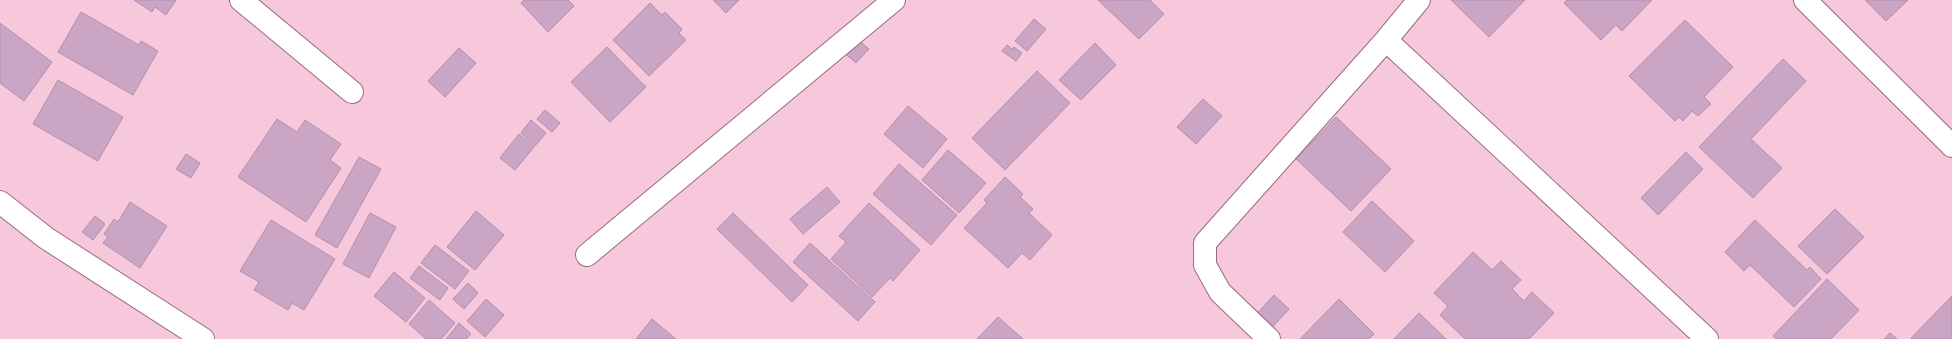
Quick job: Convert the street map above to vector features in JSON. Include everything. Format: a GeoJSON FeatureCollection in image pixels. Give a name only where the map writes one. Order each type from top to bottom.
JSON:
{"type":"FeatureCollection","features":[{"type":"Feature","properties":{"kind":"street"},"geometry":{"type":"LineString","coordinates":[[241,0],[352,92]]}},
{"type":"Feature","properties":{"kind":"street"},"geometry":{"type":"LineString","coordinates":[[587,255],[894,0]]}},
{"type":"Feature","properties":{"kind":"street"},"geometry":{"type":"LineString","coordinates":[[1269,339],[1220,292],[1205,265],[1205,244],[1386,40],[1419,0]]}},
{"type":"Feature","properties":{"kind":"street"},"geometry":{"type":"LineString","coordinates":[[1805,0],[1952,146]]}},
{"type":"Feature","properties":{"kind":"street"},"geometry":{"type":"LineString","coordinates":[[1386,40],[1707,339]]}},
{"type":"Feature","properties":{"kind":"street"},"geometry":{"type":"LineString","coordinates":[[0,202],[46,238],[203,339]]}},
{"type":"Feature","properties":{"kind":"building"},"geometry":{"type":"Polygon","coordinates":[[[134,0],[176,0],[166,15],[155,7],[152,12],[134,0]]]}},
{"type":"Feature","properties":{"kind":"building"},"geometry":{"type":"Polygon","coordinates":[[[524,0],[568,0],[574,6],[548,32],[521,3],[524,0]]]}},
{"type":"Feature","properties":{"kind":"building"},"geometry":{"type":"Polygon","coordinates":[[[713,0],[739,0],[726,13],[713,0]]]}},
{"type":"Feature","properties":{"kind":"building"},"geometry":{"type":"Polygon","coordinates":[[[1098,0],[1150,0],[1164,14],[1139,39],[1098,0]]]}},
{"type":"Feature","properties":{"kind":"building"},"geometry":{"type":"Polygon","coordinates":[[[1451,0],[1525,0],[1489,37],[1451,0]]]}},
{"type":"Feature","properties":{"kind":"building"},"geometry":{"type":"Polygon","coordinates":[[[1567,0],[1652,0],[1622,31],[1616,25],[1601,40],[1564,3],[1567,0]]]}},
{"type":"Feature","properties":{"kind":"building"},"geometry":{"type":"Polygon","coordinates":[[[1865,0],[1908,0],[1886,21],[1865,0]]]}},
{"type":"Feature","properties":{"kind":"building"},"geometry":{"type":"Polygon","coordinates":[[[650,3],[662,15],[665,12],[682,29],[679,33],[686,40],[649,76],[613,40],[650,3]]]}},
{"type":"Feature","properties":{"kind":"building"},"geometry":{"type":"Polygon","coordinates":[[[81,12],[139,45],[141,41],[158,51],[133,95],[58,52],[81,12]]]}},
{"type":"Feature","properties":{"kind":"building"},"geometry":{"type":"Polygon","coordinates":[[[1034,19],[1046,29],[1027,51],[1015,41],[1034,19]]]}},
{"type":"Feature","properties":{"kind":"building"},"geometry":{"type":"Polygon","coordinates":[[[1685,20],[1733,67],[1704,97],[1711,104],[1698,116],[1692,111],[1683,121],[1679,117],[1675,121],[1629,76],[1685,20]]]}},
{"type":"Feature","properties":{"kind":"building"},"geometry":{"type":"Polygon","coordinates":[[[0,23],[52,62],[24,101],[0,83],[0,23]]]}},
{"type":"Feature","properties":{"kind":"building"},"geometry":{"type":"Polygon","coordinates":[[[852,35],[869,49],[856,63],[840,49],[852,35]]]}},
{"type":"Feature","properties":{"kind":"building"},"geometry":{"type":"Polygon","coordinates":[[[1095,43],[1116,65],[1081,100],[1059,80],[1095,43]]]}},
{"type":"Feature","properties":{"kind":"building"},"geometry":{"type":"Polygon","coordinates":[[[1007,45],[1012,49],[1014,47],[1022,53],[1016,61],[1002,51],[1007,45]]]}},
{"type":"Feature","properties":{"kind":"building"},"geometry":{"type":"Polygon","coordinates":[[[607,47],[646,87],[610,122],[571,82],[607,47]]]}},
{"type":"Feature","properties":{"kind":"building"},"geometry":{"type":"Polygon","coordinates":[[[459,48],[476,63],[445,97],[428,81],[459,48]]]}},
{"type":"Feature","properties":{"kind":"building"},"geometry":{"type":"Polygon","coordinates":[[[1783,59],[1806,81],[1751,139],[1782,168],[1753,198],[1699,147],[1783,59]]]}},
{"type":"Feature","properties":{"kind":"building"},"geometry":{"type":"Polygon","coordinates":[[[1037,71],[1070,103],[1005,170],[972,138],[1037,71]]]}},
{"type":"Feature","properties":{"kind":"building"},"geometry":{"type":"Polygon","coordinates":[[[58,80],[123,117],[98,161],[33,124],[58,80]]]}},
{"type":"Feature","properties":{"kind":"building"},"geometry":{"type":"Polygon","coordinates":[[[1203,99],[1222,116],[1196,144],[1177,127],[1203,99]]]}},
{"type":"Feature","properties":{"kind":"building"},"geometry":{"type":"Polygon","coordinates":[[[908,106],[947,139],[923,168],[884,134],[908,106]]]}},
{"type":"Feature","properties":{"kind":"building"},"geometry":{"type":"Polygon","coordinates":[[[545,110],[560,123],[552,132],[537,119],[545,110]]]}},
{"type":"Feature","properties":{"kind":"building"},"geometry":{"type":"Polygon","coordinates":[[[1336,117],[1391,169],[1351,211],[1296,159],[1336,117]]]}},
{"type":"Feature","properties":{"kind":"building"},"geometry":{"type":"Polygon","coordinates":[[[277,119],[297,132],[305,120],[341,144],[330,160],[341,168],[306,222],[238,177],[277,119]]]}},
{"type":"Feature","properties":{"kind":"building"},"geometry":{"type":"Polygon","coordinates":[[[531,120],[546,133],[535,146],[521,133],[531,120]]]}},
{"type":"Feature","properties":{"kind":"building"},"geometry":{"type":"Polygon","coordinates":[[[519,134],[534,147],[515,170],[500,158],[519,134]]]}},
{"type":"Feature","properties":{"kind":"building"},"geometry":{"type":"Polygon","coordinates":[[[948,150],[986,183],[959,213],[922,180],[948,150]]]}},
{"type":"Feature","properties":{"kind":"building"},"geometry":{"type":"Polygon","coordinates":[[[1686,152],[1703,169],[1658,215],[1641,198],[1686,152]]]}},
{"type":"Feature","properties":{"kind":"building"},"geometry":{"type":"Polygon","coordinates":[[[186,154],[200,163],[191,178],[176,169],[186,154]]]}},
{"type":"Feature","properties":{"kind":"building"},"geometry":{"type":"Polygon","coordinates":[[[359,157],[381,169],[337,248],[315,235],[359,157]]]}},
{"type":"Feature","properties":{"kind":"building"},"geometry":{"type":"Polygon","coordinates":[[[899,164],[957,215],[931,245],[873,194],[899,164]]]}},
{"type":"Feature","properties":{"kind":"building"},"geometry":{"type":"Polygon","coordinates":[[[1005,177],[1023,194],[1020,197],[1033,209],[1029,213],[1052,235],[1030,260],[1022,253],[1008,268],[964,228],[987,203],[984,200],[1005,177]]]}},
{"type":"Feature","properties":{"kind":"building"},"geometry":{"type":"Polygon","coordinates":[[[827,187],[840,202],[803,234],[790,219],[827,187]]]}},
{"type":"Feature","properties":{"kind":"building"},"geometry":{"type":"Polygon","coordinates":[[[1372,201],[1414,241],[1385,272],[1343,232],[1372,201]]]}},
{"type":"Feature","properties":{"kind":"building"},"geometry":{"type":"Polygon","coordinates":[[[130,202],[167,226],[140,268],[103,243],[108,237],[104,234],[114,219],[118,222],[130,202]]]}},
{"type":"Feature","properties":{"kind":"building"},"geometry":{"type":"Polygon","coordinates":[[[869,203],[920,250],[893,281],[890,278],[872,297],[831,259],[846,242],[839,236],[869,203]]]}},
{"type":"Feature","properties":{"kind":"building"},"geometry":{"type":"Polygon","coordinates":[[[1835,209],[1864,237],[1827,274],[1798,246],[1835,209]]]}},
{"type":"Feature","properties":{"kind":"building"},"geometry":{"type":"Polygon","coordinates":[[[476,211],[504,235],[475,270],[447,247],[476,211]]]}},
{"type":"Feature","properties":{"kind":"building"},"geometry":{"type":"Polygon","coordinates":[[[370,213],[396,227],[369,278],[343,264],[370,213]]]}},
{"type":"Feature","properties":{"kind":"building"},"geometry":{"type":"Polygon","coordinates":[[[733,213],[808,285],[792,302],[717,229],[733,213]]]}},
{"type":"Feature","properties":{"kind":"building"},"geometry":{"type":"Polygon","coordinates":[[[95,216],[105,224],[93,240],[82,232],[95,216]]]}},
{"type":"Feature","properties":{"kind":"building"},"geometry":{"type":"Polygon","coordinates":[[[271,220],[335,259],[304,310],[292,303],[288,310],[254,290],[259,282],[240,271],[271,220]]]}},
{"type":"Feature","properties":{"kind":"building"},"geometry":{"type":"Polygon","coordinates":[[[1755,220],[1807,270],[1810,267],[1821,279],[1794,307],[1750,265],[1744,271],[1725,252],[1755,220]]]}},
{"type":"Feature","properties":{"kind":"building"},"geometry":{"type":"Polygon","coordinates":[[[810,243],[875,302],[858,321],[793,262],[810,243]]]}},
{"type":"Feature","properties":{"kind":"building"},"geometry":{"type":"Polygon","coordinates":[[[435,245],[469,271],[455,289],[421,263],[435,245]]]}},
{"type":"Feature","properties":{"kind":"building"},"geometry":{"type":"Polygon","coordinates":[[[1473,252],[1492,270],[1501,261],[1521,280],[1512,289],[1524,301],[1532,292],[1554,313],[1529,339],[1465,339],[1440,315],[1448,306],[1434,293],[1473,252]]]}},
{"type":"Feature","properties":{"kind":"building"},"geometry":{"type":"Polygon","coordinates":[[[419,266],[448,288],[440,300],[410,278],[419,266]]]}},
{"type":"Feature","properties":{"kind":"building"},"geometry":{"type":"Polygon","coordinates":[[[394,272],[425,298],[406,322],[374,296],[394,272]]]}},
{"type":"Feature","properties":{"kind":"building"},"geometry":{"type":"Polygon","coordinates":[[[1827,279],[1859,310],[1831,339],[1776,339],[1773,336],[1827,279]]]}},
{"type":"Feature","properties":{"kind":"building"},"geometry":{"type":"Polygon","coordinates":[[[468,283],[478,293],[464,309],[453,299],[468,283]]]}},
{"type":"Feature","properties":{"kind":"building"},"geometry":{"type":"Polygon","coordinates":[[[1274,295],[1289,309],[1267,333],[1252,319],[1274,295]]]}},
{"type":"Feature","properties":{"kind":"building"},"geometry":{"type":"Polygon","coordinates":[[[1952,296],[1952,339],[1912,339],[1911,338],[1952,296]]]}},
{"type":"Feature","properties":{"kind":"building"},"geometry":{"type":"Polygon","coordinates":[[[486,299],[504,315],[485,337],[467,321],[486,299]]]}},
{"type":"Feature","properties":{"kind":"building"},"geometry":{"type":"Polygon","coordinates":[[[1339,299],[1374,334],[1369,339],[1300,339],[1339,299]]]}},
{"type":"Feature","properties":{"kind":"building"},"geometry":{"type":"Polygon","coordinates":[[[429,300],[455,323],[441,339],[426,339],[409,324],[429,300]]]}},
{"type":"Feature","properties":{"kind":"building"},"geometry":{"type":"Polygon","coordinates":[[[1419,313],[1446,339],[1394,339],[1419,313]]]}},
{"type":"Feature","properties":{"kind":"building"},"geometry":{"type":"Polygon","coordinates":[[[998,317],[1023,339],[977,339],[998,317]]]}},
{"type":"Feature","properties":{"kind":"building"},"geometry":{"type":"Polygon","coordinates":[[[652,319],[676,339],[636,339],[652,319]]]}},
{"type":"Feature","properties":{"kind":"building"},"geometry":{"type":"Polygon","coordinates":[[[459,323],[471,334],[466,339],[446,339],[459,323]]]}},
{"type":"Feature","properties":{"kind":"building"},"geometry":{"type":"Polygon","coordinates":[[[1890,333],[1897,339],[1884,339],[1890,333]]]}}]}
